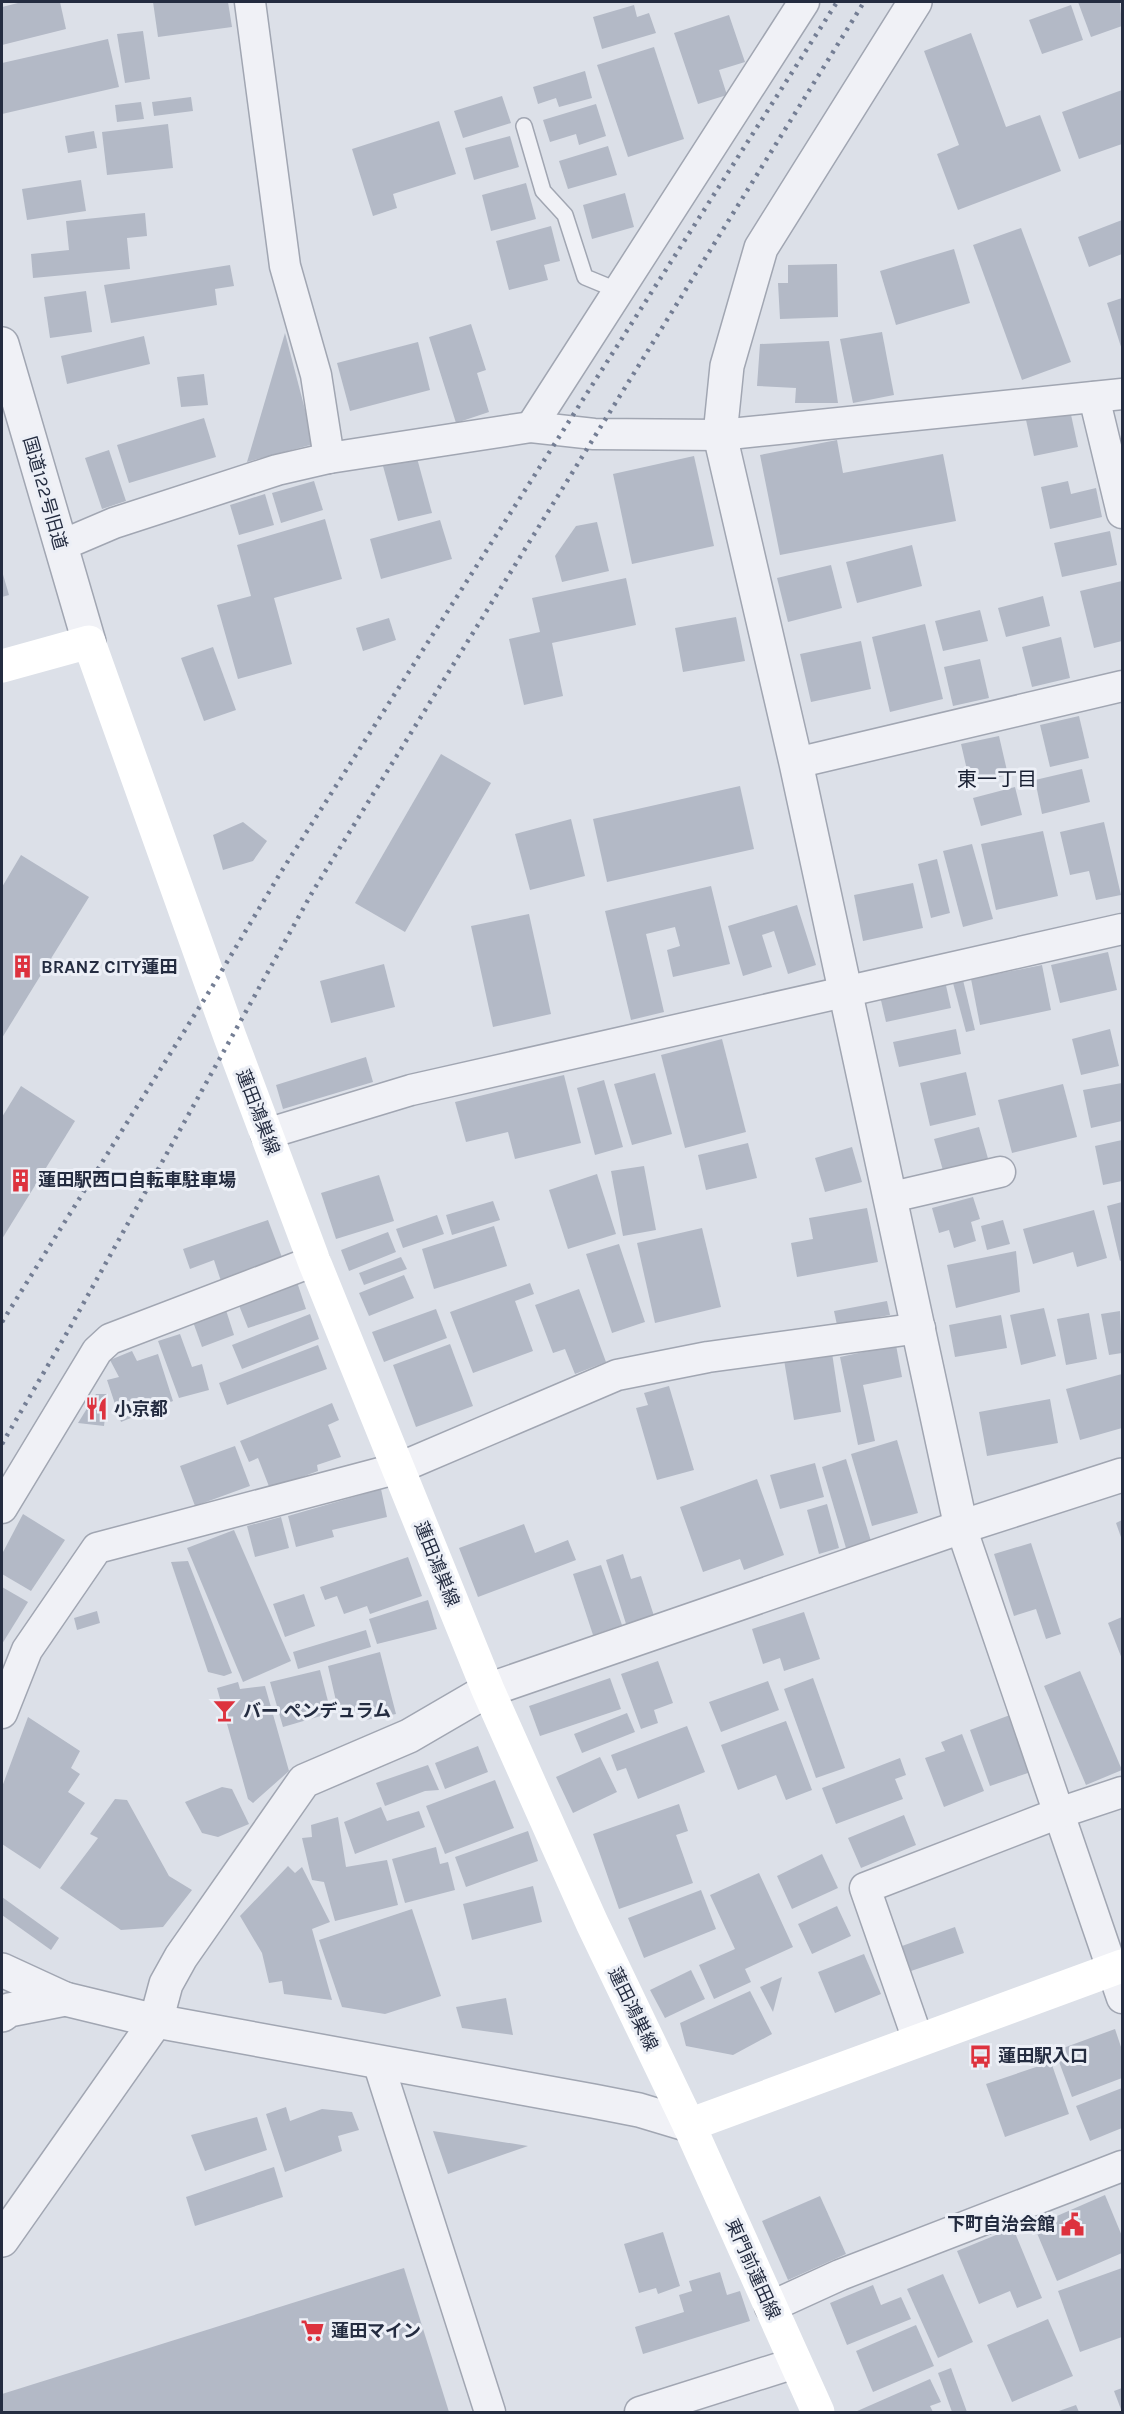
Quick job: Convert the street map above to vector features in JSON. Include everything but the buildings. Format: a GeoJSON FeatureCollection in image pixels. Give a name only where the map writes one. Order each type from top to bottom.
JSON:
{"type":"FeatureCollection","features":[{"type":"Feature","properties":{"kind":"main road"},"geometry":{"type":"LineString","coordinates":[[2,666],[89,642]]}},
{"type":"Feature","properties":{"kind":"main road","name":"蓮田鴻巣線"},"geometry":{"type":"LineString","coordinates":[[89,642],[314,1261],[488,1690],[592,1923],[689,2125]]}},
{"type":"Feature","properties":{"kind":"main road"},"geometry":{"type":"LineString","coordinates":[[689,2125],[918,2040],[1119,1978]]}},
{"type":"Feature","properties":{"kind":"main road","name":"東門前蓮田線"},"geometry":{"type":"LineString","coordinates":[[689,2125],[818,2412]]}},
{"type":"Feature","properties":{"kind":"street"},"geometry":{"type":"LineString","coordinates":[[250,2],[285,266],[316,375],[329,458]]}},
{"type":"Feature","properties":{"kind":"street"},"geometry":{"type":"LineString","coordinates":[[531,428],[804,2]]}},
{"type":"Feature","properties":{"kind":"street"},"geometry":{"type":"LineString","coordinates":[[915,2],[761,248],[727,366],[720,435],[847,993],[961,1527],[1059,1813],[1119,1978]]}},
{"type":"Feature","properties":{"kind":"street","name":"国道122号旧道"},"geometry":{"type":"LineString","coordinates":[[2,344],[89,642]]}},
{"type":"Feature","properties":{"kind":"street"},"geometry":{"type":"LineString","coordinates":[[60,546],[114,523],[220,487],[329,458],[531,428],[594,434],[720,435],[1108,395],[1122,513]]}},
{"type":"Feature","properties":{"kind":"street"},"geometry":{"type":"LineString","coordinates":[[796,763],[1122,686]]}},
{"type":"Feature","properties":{"kind":"street"},"geometry":{"type":"LineString","coordinates":[[266,1134],[411,1090],[847,993],[885,981],[1121,938]]}},
{"type":"Feature","properties":{"kind":"street"},"geometry":{"type":"LineString","coordinates":[[892,1197],[1000,1172]]}},
{"type":"Feature","properties":{"kind":"street"},"geometry":{"type":"LineString","coordinates":[[2,1508],[97,1351],[110,1339],[314,1261]]}},
{"type":"Feature","properties":{"kind":"street"},"geometry":{"type":"LineString","coordinates":[[2,1713],[27,1650],[97,1548],[399,1468],[617,1375],[708,1357],[920,1328]]}},
{"type":"Feature","properties":{"kind":"street"},"geometry":{"type":"LineString","coordinates":[[2,2240],[156,2021],[166,1984],[181,1957],[304,1781],[410,1736],[488,1690],[961,1527],[1122,1475]]}},
{"type":"Feature","properties":{"kind":"street"},"geometry":{"type":"LineString","coordinates":[[918,2040],[864,1888],[1059,1813],[1122,1792]]}},
{"type":"Feature","properties":{"kind":"street"},"geometry":{"type":"LineString","coordinates":[[2,1970],[65,2000],[156,2021],[639,2110],[689,2125]]}},
{"type":"Feature","properties":{"kind":"street"},"geometry":{"type":"LineString","coordinates":[[2,2015],[9,2010],[65,2000]]}},
{"type":"Feature","properties":{"kind":"street"},"geometry":{"type":"LineString","coordinates":[[378,2062],[490,2412]]}},
{"type":"Feature","properties":{"kind":"street"},"geometry":{"type":"LineString","coordinates":[[770,2307],[840,2275],[1122,2166]]}},
{"type":"Feature","properties":{"kind":"street"},"geometry":{"type":"LineString","coordinates":[[640,2412],[795,2363]]}},
{"type":"Feature","properties":{"kind":"lane"},"geometry":{"type":"LineString","coordinates":[[524,126],[543,191],[565,215],[585,277],[619,291]]}},
{"type":"Feature","properties":{"kind":"railway"},"geometry":{"type":"LineString","coordinates":[[2,1322],[212,987],[281,872],[837,2]]}},
{"type":"Feature","properties":{"kind":"railway"},"geometry":{"type":"LineString","coordinates":[[2,1444],[68,1331],[313,891],[864,2]]}},
{"type":"Feature","properties":{"kind":"place","name":"BRANZ CITY蓮田"},"geometry":{"type":"Point","coordinates":[23,967]}},
{"type":"Feature","properties":{"kind":"place","name":"蓮田駅西口自転車駐車場"},"geometry":{"type":"Point","coordinates":[20,1180]}},
{"type":"Feature","properties":{"kind":"place","name":"小京都"},"geometry":{"type":"Point","coordinates":[96,1409]}},
{"type":"Feature","properties":{"kind":"place","name":"バー ペンデュラム"},"geometry":{"type":"Point","coordinates":[225,1711]}},
{"type":"Feature","properties":{"kind":"place","name":"蓮田駅入口"},"geometry":{"type":"Point","coordinates":[980,2056]}},
{"type":"Feature","properties":{"kind":"place","name":"下町自治会館"},"geometry":{"type":"Point","coordinates":[1073,2224]}},
{"type":"Feature","properties":{"kind":"place","name":"蓮田マイン"},"geometry":{"type":"Point","coordinates":[313,2331]}},
{"type":"Feature","properties":{"kind":"district","name":"東一丁目"},"geometry":{"type":"Point","coordinates":[997,779]}}]}
